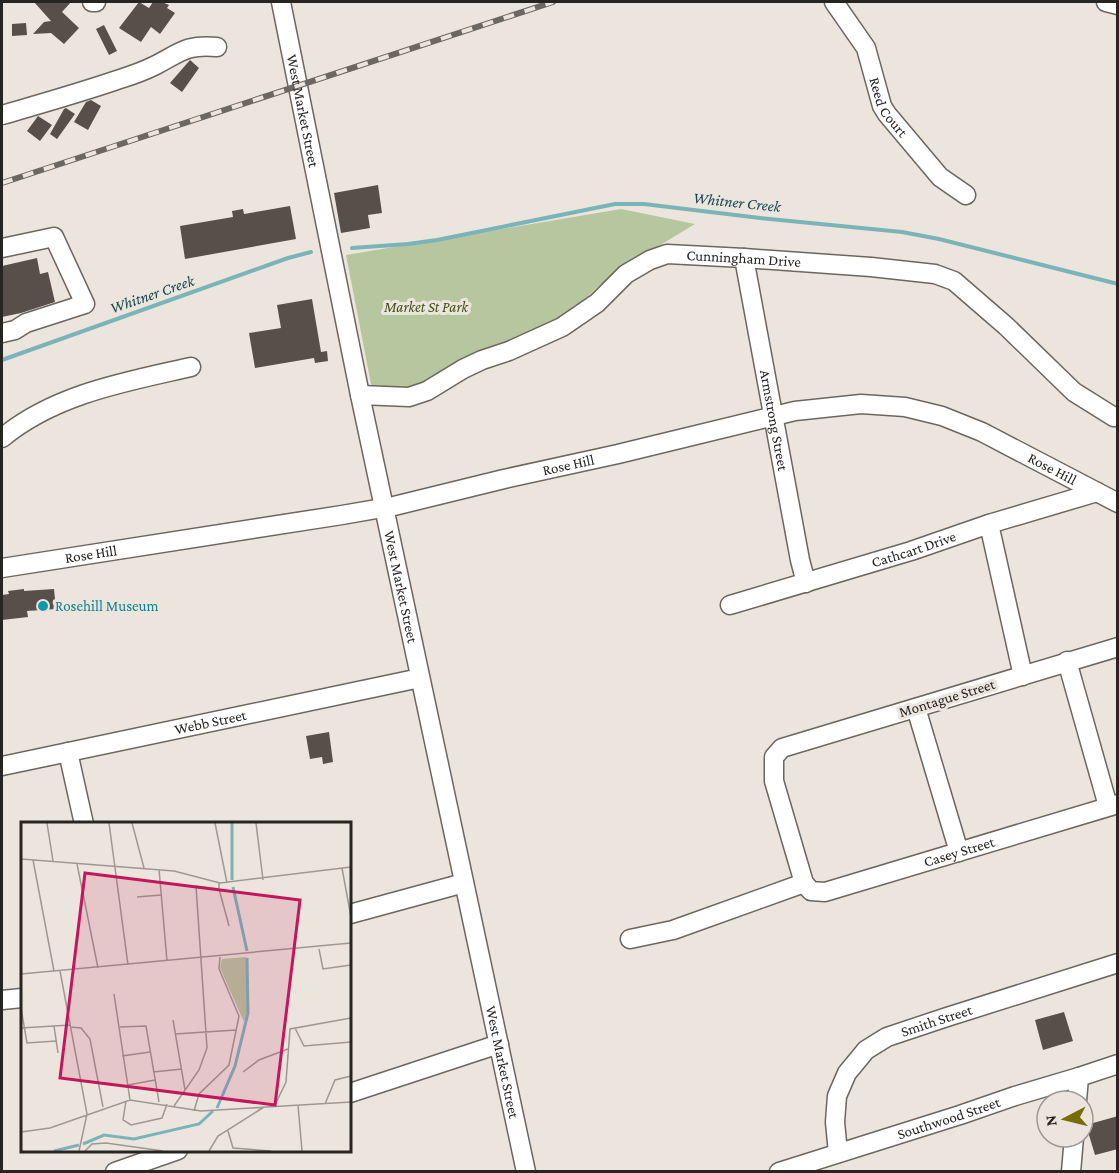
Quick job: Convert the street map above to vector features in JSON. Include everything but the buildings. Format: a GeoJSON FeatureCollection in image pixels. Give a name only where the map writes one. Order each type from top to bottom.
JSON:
{"type":"FeatureCollection","features":[{"type":"Feature","properties":{"kind":"street","name":"West Market Street"},"geometry":{"type":"LineString","coordinates":[[281,2],[360,395],[526,1172]]}},
{"type":"Feature","properties":{"kind":"street","name":"Reed Court"},"geometry":{"type":"LineString","coordinates":[[834,2],[866,48],[882,106],[887,114],[940,177],[966,195]]}},
{"type":"Feature","properties":{"kind":"street"},"geometry":{"type":"LineString","coordinates":[[1106,2],[1118,5]]}},
{"type":"Feature","properties":{"kind":"street"},"geometry":{"type":"LineString","coordinates":[[2,115],[119,80],[155,66],[191,47],[217,47]]}},
{"type":"Feature","properties":{"kind":"street"},"geometry":{"type":"LineString","coordinates":[[2,248],[54,237],[85,304],[2,333]]}},
{"type":"Feature","properties":{"kind":"street","name":"Cunningham Drive"},"geometry":{"type":"LineString","coordinates":[[360,395],[409,397],[426,391],[482,360],[509,351],[562,327],[597,303],[626,274],[650,260],[667,254],[871,267],[935,274],[954,281],[1074,392],[1114,417],[1118,417]]}},
{"type":"Feature","properties":{"kind":"street","name":"Armstrong Street"},"geometry":{"type":"LineString","coordinates":[[744,258],[772,416],[806,583]]}},
{"type":"Feature","properties":{"kind":"street"},"geometry":{"type":"LineString","coordinates":[[2,438],[18,424],[72,397],[113,384],[190,367]]}},
{"type":"Feature","properties":{"kind":"street","name":"Rose Hill"},"geometry":{"type":"LineString","coordinates":[[2,568],[384,508],[772,416],[795,411],[861,404],[905,407],[942,416],[982,432],[1118,503]]}},
{"type":"Feature","properties":{"kind":"street","name":"Cathcart Drive"},"geometry":{"type":"LineString","coordinates":[[730,605],[1097,492]]}},
{"type":"Feature","properties":{"kind":"street"},"geometry":{"type":"LineString","coordinates":[[989,524],[1023,676]]}},
{"type":"Feature","properties":{"kind":"street","name":"Montague Street"},"geometry":{"type":"LineString","coordinates":[[804,883],[774,781],[774,757],[782,748],[1118,647]]}},
{"type":"Feature","properties":{"kind":"street"},"geometry":{"type":"LineString","coordinates":[[1067,661],[1113,805]]}},
{"type":"Feature","properties":{"kind":"street","name":"Webb Street"},"geometry":{"type":"LineString","coordinates":[[2,766],[420,678]]}},
{"type":"Feature","properties":{"kind":"street"},"geometry":{"type":"LineString","coordinates":[[916,708],[958,852]]}},
{"type":"Feature","properties":{"kind":"street"},"geometry":{"type":"LineString","coordinates":[[68,752],[84,822]]}},
{"type":"Feature","properties":{"kind":"street","name":"Casey Street"},"geometry":{"type":"LineString","coordinates":[[804,883],[811,891],[825,892],[1113,805]]}},
{"type":"Feature","properties":{"kind":"street"},"geometry":{"type":"LineString","coordinates":[[351,914],[464,883]]}},
{"type":"Feature","properties":{"kind":"street"},"geometry":{"type":"LineString","coordinates":[[630,939],[673,930],[804,883]]}},
{"type":"Feature","properties":{"kind":"street","name":"Smith Street"},"geometry":{"type":"LineString","coordinates":[[830,1160],[837,1096],[847,1073],[866,1050],[887,1037],[1118,963]]}},
{"type":"Feature","properties":{"kind":"street"},"geometry":{"type":"LineString","coordinates":[[2,1000],[21,998]]}},
{"type":"Feature","properties":{"kind":"street"},"geometry":{"type":"LineString","coordinates":[[351,1093],[499,1044]]}},
{"type":"Feature","properties":{"kind":"street","name":"Southwood Street"},"geometry":{"type":"LineString","coordinates":[[779,1172],[830,1160],[1118,1064]]}},
{"type":"Feature","properties":{"kind":"street"},"geometry":{"type":"LineString","coordinates":[[1078,1089],[1079,1077]]}},
{"type":"Feature","properties":{"kind":"street"},"geometry":{"type":"LineString","coordinates":[[1071,1172],[1073,1149]]}},
{"type":"Feature","properties":{"kind":"street"},"geometry":{"type":"LineString","coordinates":[[115,1172],[172,1152]]}},
{"type":"Feature","properties":{"kind":"green space","name":"Market St Park"},"geometry":{"type":"Polygon","coordinates":[[[621,209],[695,224],[619,270],[595,289],[574,311],[524,338],[423,387],[375,390],[371,384],[346,255],[621,209]]]}},
{"type":"Feature","properties":{"kind":"waterway","name":"Whitner Creek"},"geometry":{"type":"LineString","coordinates":[[352,248],[437,240],[615,204],[644,204],[902,232],[939,239],[1118,284]]}},
{"type":"Feature","properties":{"kind":"waterway","name":"Whitner Creek"},"geometry":{"type":"LineString","coordinates":[[2,360],[288,258],[311,252]]}},
{"type":"Feature","properties":{"kind":"railway"},"geometry":{"type":"LineString","coordinates":[[2,183],[553,2]]}},
{"type":"Feature","properties":{"kind":"place","name":"Rosehill Museum"},"geometry":{"type":"Point","coordinates":[43,606]}}]}
